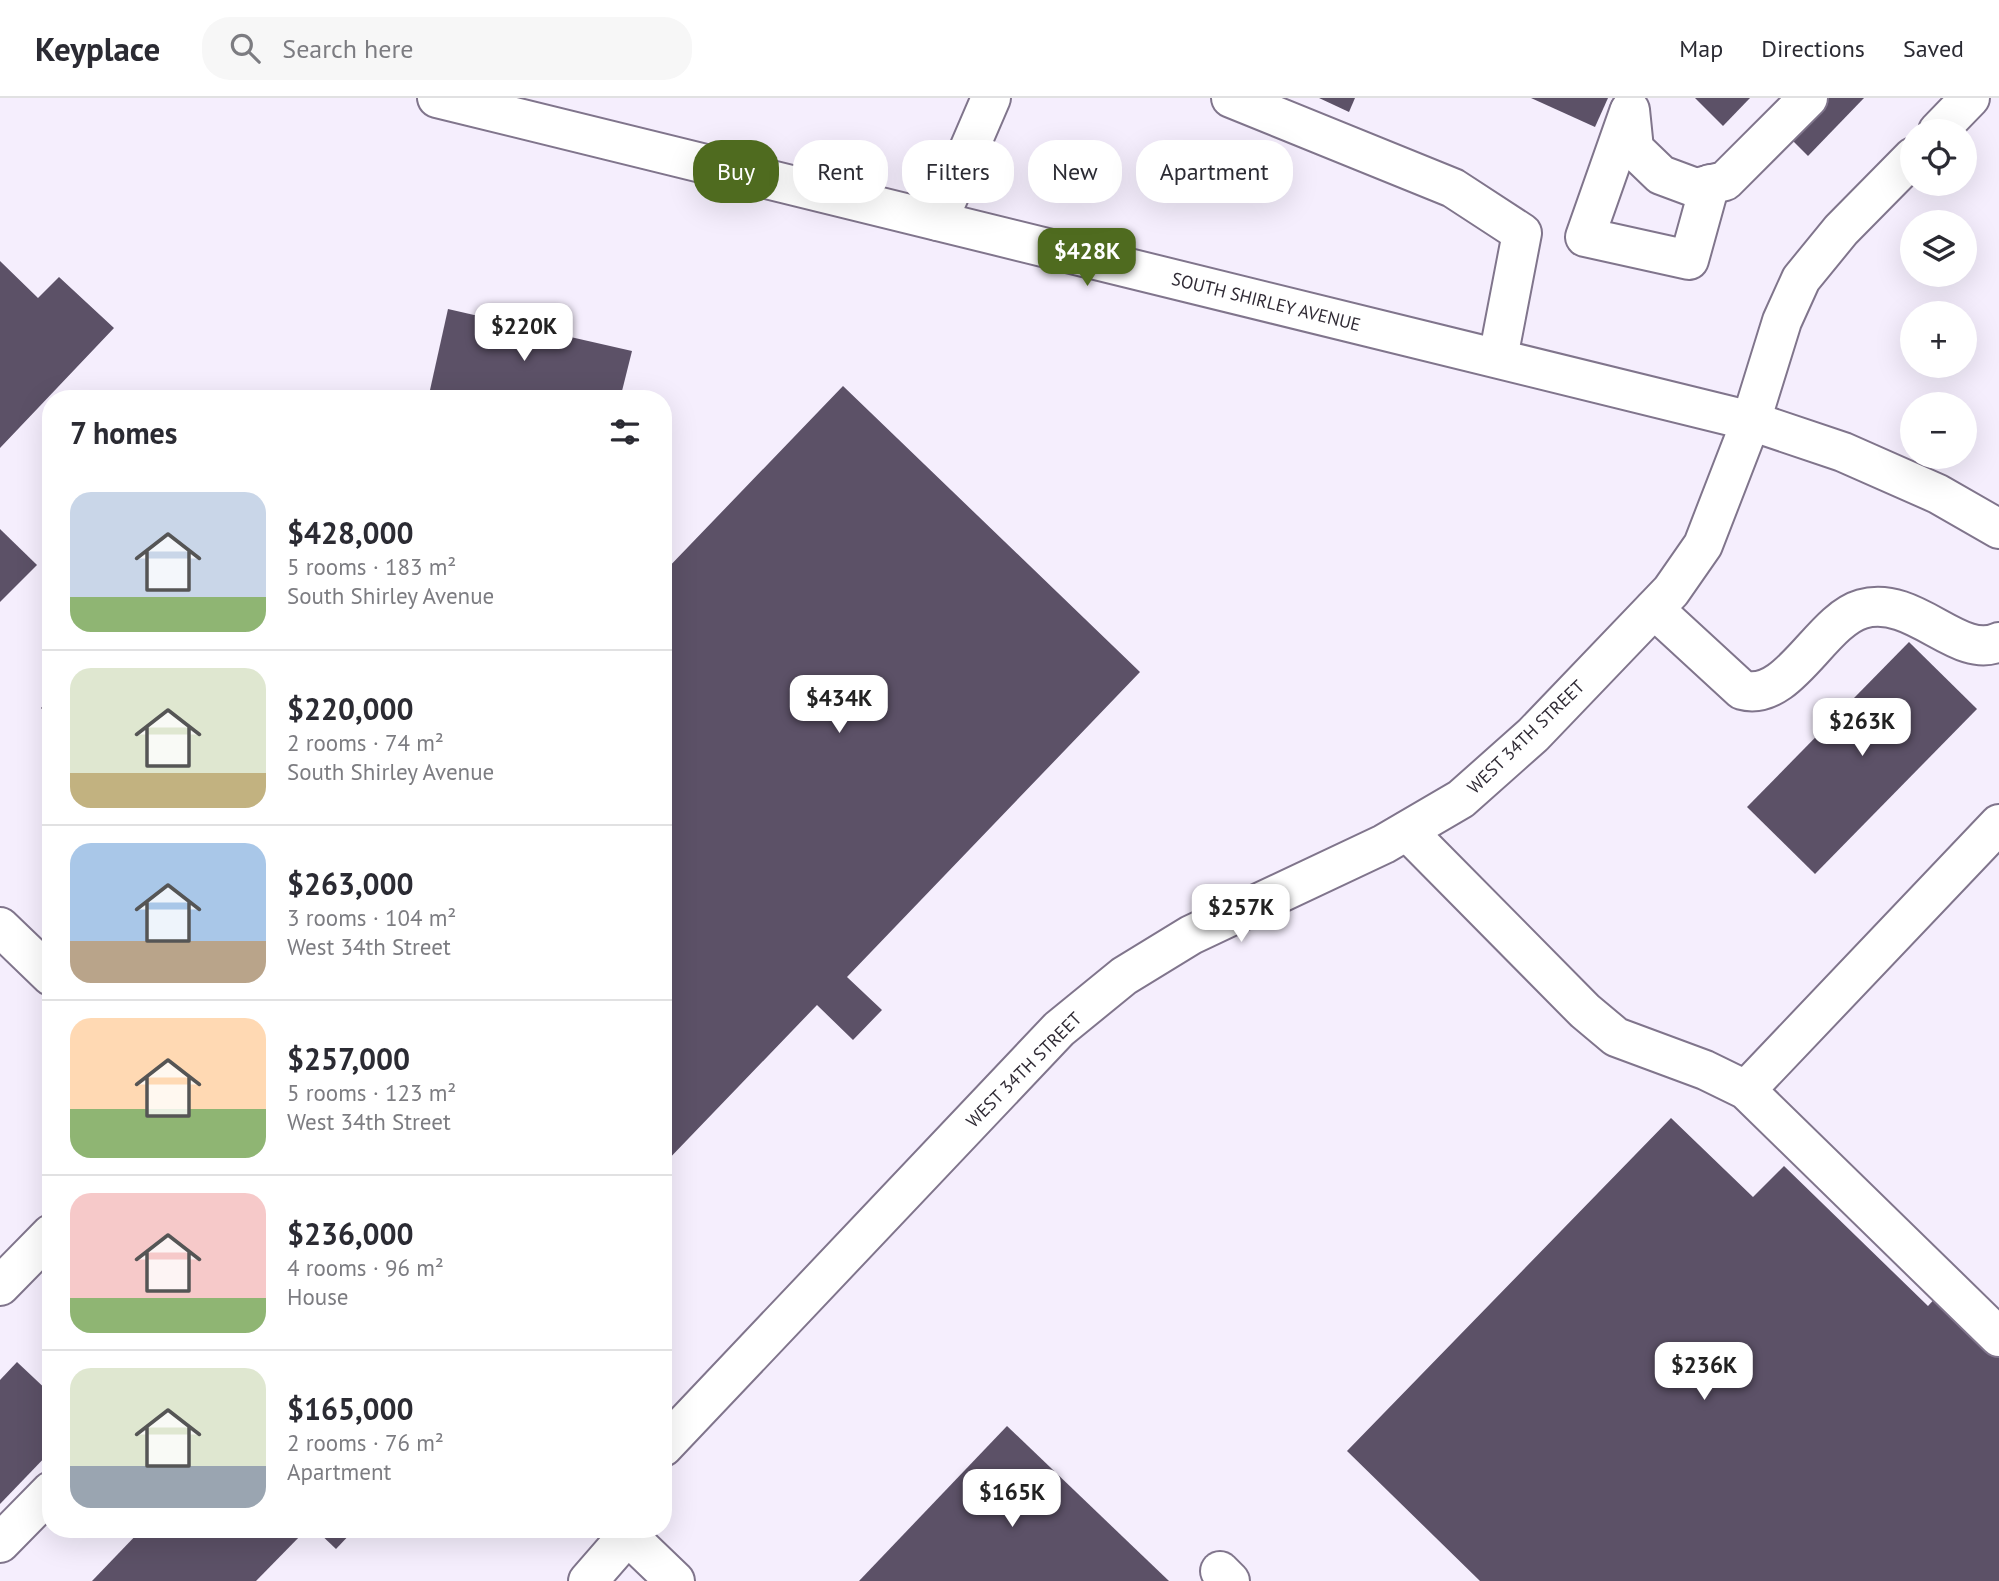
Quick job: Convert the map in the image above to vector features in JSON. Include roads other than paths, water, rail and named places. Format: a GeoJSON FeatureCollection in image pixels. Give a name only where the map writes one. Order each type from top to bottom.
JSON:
{"type":"FeatureCollection","features":[{"type":"Feature","properties":{"kind":"street","name":"SOUTH SHIRLEY AVENUE"},"geometry":{"type":"LineString","coordinates":[[436,98],[1751,421],[1843,452],[1938,494],[1999,529]]}},
{"type":"Feature","properties":{"kind":"street"},"geometry":{"type":"LineString","coordinates":[[1231,98],[1453,188],[1522,233],[1498,358]]}},
{"type":"Feature","properties":{"kind":"street"},"geometry":{"type":"LineString","coordinates":[[1632,105],[1634,149],[1661,175],[1696,188],[1726,181],[1808,98]]}},
{"type":"Feature","properties":{"kind":"street"},"geometry":{"type":"LineString","coordinates":[[1950,119],[1970,98]]}},
{"type":"Feature","properties":{"kind":"street"},"geometry":{"type":"LineString","coordinates":[[938,221],[986,99]]}},
{"type":"Feature","properties":{"kind":"street"},"geometry":{"type":"LineString","coordinates":[[1632,105],[1585,237],[1689,260],[1710,184]]}},
{"type":"Feature","properties":{"kind":"street","name":"WEST 34TH STREET"},"geometry":{"type":"LineString","coordinates":[[672,1438],[1059,1029],[1124,976],[1191,935],[1384,844],[1461,799],[1533,735],[1671,591],[1703,545],[1751,421],[1782,321],[1801,279],[1841,230],[1900,170]]}},
{"type":"Feature","properties":{"kind":"street"},"geometry":{"type":"LineString","coordinates":[[1654,609],[1742,690],[1754,694],[1784,678],[1845,617],[1862,609],[1901,609],[1962,642],[1977,646],[1992,646],[1999,642]]}},
{"type":"Feature","properties":{"kind":"street"},"geometry":{"type":"LineString","coordinates":[[1746,1090],[1999,824]]}},
{"type":"Feature","properties":{"kind":"street"},"geometry":{"type":"LineString","coordinates":[[1407,831],[1585,1011],[1616,1037],[1705,1070],[1746,1090],[1999,1336]]}},
{"type":"Feature","properties":{"kind":"street"},"geometry":{"type":"LineString","coordinates":[[0,927],[42,967]]}},
{"type":"Feature","properties":{"kind":"street"},"geometry":{"type":"LineString","coordinates":[[0,1286],[42,1243]]}},
{"type":"Feature","properties":{"kind":"street"},"geometry":{"type":"LineString","coordinates":[[0,1543],[42,1500]]}},
{"type":"Feature","properties":{"kind":"street"},"geometry":{"type":"LineString","coordinates":[[588,1581],[620,1538]]}},
{"type":"Feature","properties":{"kind":"street"},"geometry":{"type":"LineString","coordinates":[[631,1538],[676,1581]]}}]}
